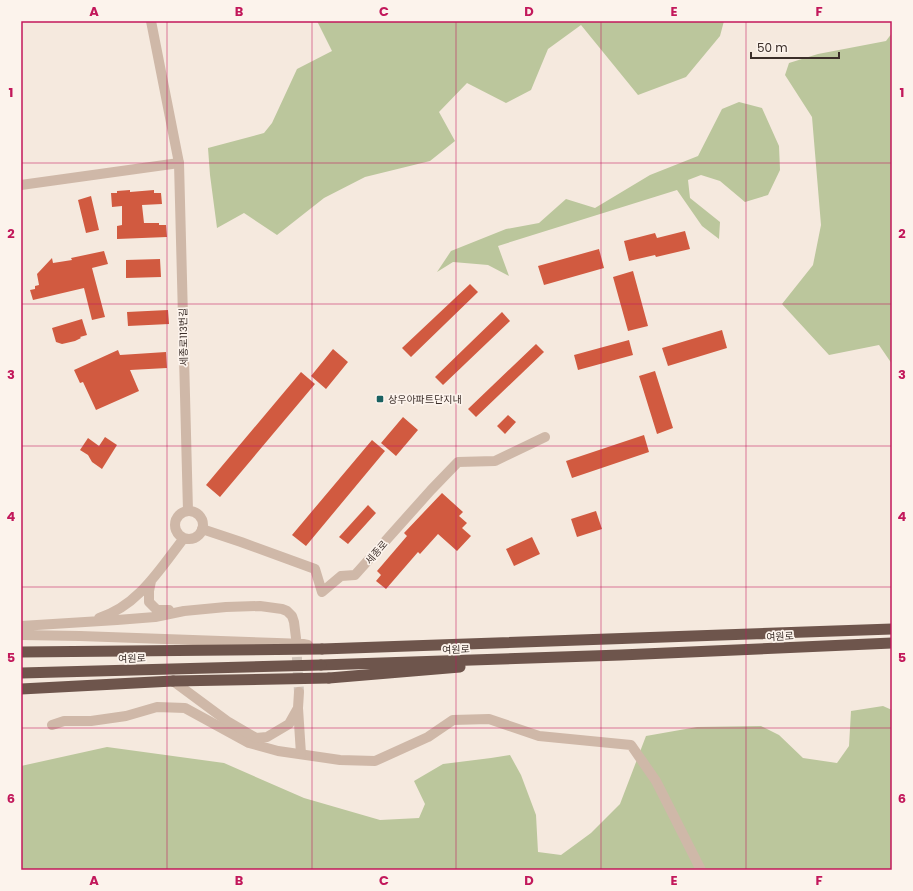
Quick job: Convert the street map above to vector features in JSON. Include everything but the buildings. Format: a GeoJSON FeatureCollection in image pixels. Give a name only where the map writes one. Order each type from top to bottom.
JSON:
{"type":"FeatureCollection","features":[{"type":"Feature","properties":{"kind":"highway","name":"여원로"},"geometry":{"type":"LineString","coordinates":[[21,652],[322,649],[892,629]]}},
{"type":"Feature","properties":{"kind":"highway","name":"여원로"},"geometry":{"type":"LineString","coordinates":[[21,673],[321,665],[892,644]]}},
{"type":"Feature","properties":{"kind":"highway"},"geometry":{"type":"LineString","coordinates":[[21,690],[33,688],[173,681],[329,678],[621,655]]}},
{"type":"Feature","properties":{"kind":"street","name":"세종로113번길"},"geometry":{"type":"LineString","coordinates":[[151,21],[179,163],[188,511]]}},
{"type":"Feature","properties":{"kind":"street"},"geometry":{"type":"LineString","coordinates":[[21,185],[179,163]]}},
{"type":"Feature","properties":{"kind":"street","name":"세종로"},"geometry":{"type":"LineString","coordinates":[[202,529],[315,568],[322,592],[341,576],[355,575],[458,462],[495,460],[545,437]]}},
{"type":"Feature","properties":{"kind":"street"},"geometry":{"type":"LineString","coordinates":[[188,511],[197,513],[200,516],[203,525],[202,529],[200,533],[193,538],[184,538],[177,532],[175,523],[184,512],[188,511]]}},
{"type":"Feature","properties":{"kind":"street"},"geometry":{"type":"LineString","coordinates":[[84,623],[108,615],[128,603],[140,593],[184,538]]}},
{"type":"Feature","properties":{"kind":"street"},"geometry":{"type":"LineString","coordinates":[[151,581],[149,591],[150,602],[158,610],[184,611]]}},
{"type":"Feature","properties":{"kind":"street"},"geometry":{"type":"LineString","coordinates":[[21,626],[84,623],[155,617],[184,611],[226,607],[260,606],[282,609],[292,616],[296,638]]}},
{"type":"Feature","properties":{"kind":"street"},"geometry":{"type":"LineString","coordinates":[[21,635],[303,644],[322,649]]}},
{"type":"Feature","properties":{"kind":"street"},"geometry":{"type":"LineString","coordinates":[[173,681],[228,721],[278,751]]}},
{"type":"Feature","properties":{"kind":"street"},"geometry":{"type":"LineString","coordinates":[[299,692],[298,708],[301,754]]}},
{"type":"Feature","properties":{"kind":"street"},"geometry":{"type":"LineString","coordinates":[[52,725],[64,721],[91,722],[126,716],[157,708],[185,708],[249,743],[278,751],[340,760],[375,761],[428,737],[453,720],[489,720],[539,736],[631,745],[656,781],[701,870]]}},
{"type":"Feature","properties":{"kind":"street"},"geometry":{"type":"LineString","coordinates":[[256,738],[267,736],[289,724],[298,708]]}},
{"type":"Feature","properties":{"kind":"green space"},"geometry":{"type":"Polygon","coordinates":[[[317,21],[724,21],[720,36],[686,77],[638,95],[581,25],[548,49],[531,90],[506,103],[467,83],[439,112],[455,141],[430,161],[365,177],[324,198],[277,235],[244,213],[217,228],[208,148],[264,133],[272,123],[297,69],[332,51],[317,21]]]}},
{"type":"Feature","properties":{"kind":"green space"},"geometry":{"type":"Polygon","coordinates":[[[892,33],[892,364],[879,345],[829,355],[782,304],[813,265],[821,225],[812,117],[785,75],[789,63],[818,54],[886,41],[892,33]]]}},
{"type":"Feature","properties":{"kind":"green space"},"geometry":{"type":"Polygon","coordinates":[[[739,102],[762,108],[779,146],[780,170],[768,195],[745,202],[720,181],[701,175],[688,180],[690,198],[720,222],[719,239],[702,226],[677,190],[498,246],[509,276],[488,265],[453,262],[437,272],[451,251],[506,229],[539,223],[566,199],[595,208],[650,175],[698,156],[722,109],[739,102]]]}},
{"type":"Feature","properties":{"kind":"green space"},"geometry":{"type":"Polygon","coordinates":[[[883,706],[892,710],[892,870],[21,870],[21,766],[107,747],[224,763],[304,798],[380,820],[419,818],[425,804],[414,781],[443,764],[510,755],[521,775],[536,815],[538,852],[561,855],[591,833],[620,804],[646,736],[697,727],[761,726],[779,735],[803,758],[837,763],[849,746],[851,711],[883,706]]]}},
{"type":"Feature","properties":{"kind":"tunnel"},"geometry":{"type":"LineString","coordinates":[[296,642],[299,692]]}},
{"type":"Feature","properties":{"kind":"place","name":"상우아파트단지내"},"geometry":{"type":"Point","coordinates":[380,399]}}]}
